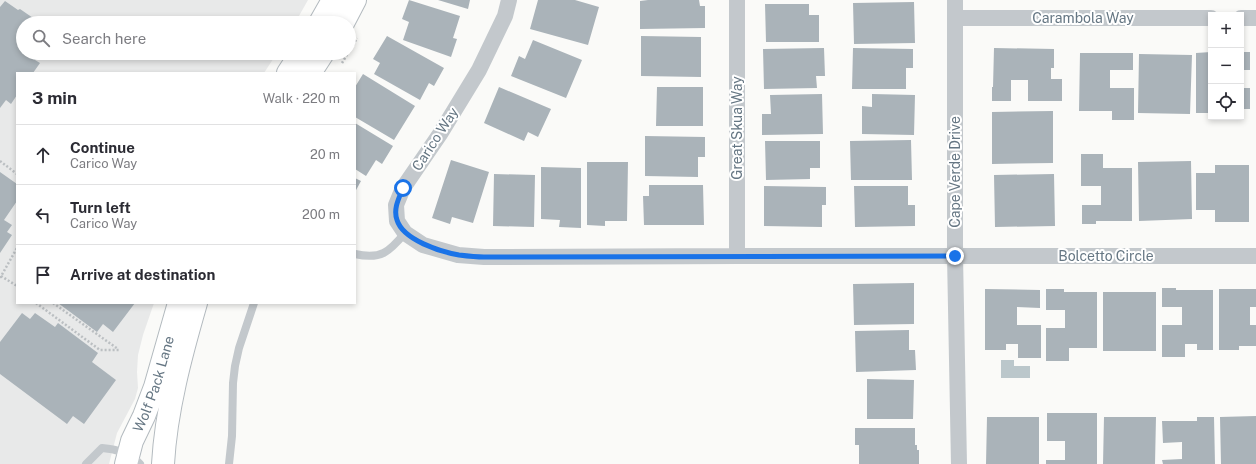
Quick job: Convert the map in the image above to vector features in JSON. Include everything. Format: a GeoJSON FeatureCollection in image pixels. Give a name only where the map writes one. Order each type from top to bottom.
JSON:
{"type":"FeatureCollection","features":[{"type":"Feature","properties":{"kind":"street"},"geometry":{"type":"LineString","coordinates":[[324,16],[332,0]]}},
{"type":"Feature","properties":{"kind":"street"},"geometry":{"type":"LineString","coordinates":[[347,16],[355,0]]}},
{"type":"Feature","properties":{"kind":"street","name":"Carico Way"},"geometry":{"type":"LineString","coordinates":[[405,233],[397,221],[396,204],[403,188],[440,134],[479,70],[505,16],[509,0]]}},
{"type":"Feature","properties":{"kind":"street","name":"Great Skua Way"},"geometry":{"type":"LineString","coordinates":[[737,0],[737,256]]}},
{"type":"Feature","properties":{"kind":"street","name":"Cape Verde Drive"},"geometry":{"type":"LineString","coordinates":[[955,0],[955,256],[959,464]]}},
{"type":"Feature","properties":{"kind":"street","name":"Carambola Way"},"geometry":{"type":"LineString","coordinates":[[955,18],[1208,18]]}},
{"type":"Feature","properties":{"kind":"street"},"geometry":{"type":"LineString","coordinates":[[1244,18],[1256,18]]}},
{"type":"Feature","properties":{"kind":"street"},"geometry":{"type":"LineString","coordinates":[[289,72],[296,60]]}},
{"type":"Feature","properties":{"kind":"street"},"geometry":{"type":"LineString","coordinates":[[311,72],[318,60]]}},
{"type":"Feature","properties":{"kind":"street"},"geometry":{"type":"LineString","coordinates":[[405,233],[423,245],[458,255],[484,257],[955,256]]}},
{"type":"Feature","properties":{"kind":"street","name":"Bolcetto Circle"},"geometry":{"type":"LineString","coordinates":[[955,256],[1256,256]]}},
{"type":"Feature","properties":{"kind":"street","name":"Wolf Pack Lane"},"geometry":{"type":"LineString","coordinates":[[131,461],[132,440],[144,416],[155,387],[179,304]]}},
{"type":"Feature","properties":{"kind":"street","name":"Wolf Pack Lane"},"geometry":{"type":"LineString","coordinates":[[163,464],[170,406],[196,304]]}},
{"type":"Feature","properties":{"kind":"lane"},"geometry":{"type":"LineString","coordinates":[[356,254],[374,256],[384,253],[392,249],[405,233]]}},
{"type":"Feature","properties":{"kind":"lane"},"geometry":{"type":"LineString","coordinates":[[229,464],[232,436],[233,384],[235,366],[239,348],[254,304]]}},
{"type":"Feature","properties":{"kind":"lane"},"geometry":{"type":"LineString","coordinates":[[86,464],[102,448],[111,449],[131,461]]}},
{"type":"Feature","properties":{"kind":"path"},"geometry":{"type":"LineString","coordinates":[[0,161],[16,173]]}},
{"type":"Feature","properties":{"kind":"path"},"geometry":{"type":"LineString","coordinates":[[16,250],[0,277],[16,285]]}},
{"type":"Feature","properties":{"kind":"path"},"geometry":{"type":"LineString","coordinates":[[37,304],[100,350],[119,350],[54,304]]}},
{"type":"Feature","properties":{"kind":"shaded area"},"geometry":{"type":"Polygon","coordinates":[[[0,0],[308,0],[299,16],[16,16],[16,60],[272,60],[265,72],[16,72],[16,304],[154,304],[138,355],[138,388],[135,399],[117,433],[109,464],[0,464],[0,0]]]}},
{"type":"Feature","properties":{"kind":"shaded area"},"geometry":{"type":"Polygon","coordinates":[[[1001,360],[1014,360],[1014,366],[1030,366],[1030,378],[1001,378],[1001,360]]]}},
{"type":"Feature","properties":{"kind":"building"},"geometry":{"type":"Polygon","coordinates":[[[409,0],[460,16],[453,38],[457,39],[451,57],[403,40],[409,22],[402,19],[409,0]]]}},
{"type":"Feature","properties":{"kind":"building"},"geometry":{"type":"Polygon","coordinates":[[[438,0],[470,0],[468,9],[438,0]]]}},
{"type":"Feature","properties":{"kind":"building"},"geometry":{"type":"Polygon","coordinates":[[[538,0],[575,0],[599,7],[588,45],[530,29],[538,0]]]}},
{"type":"Feature","properties":{"kind":"building"},"geometry":{"type":"Polygon","coordinates":[[[699,0],[700,6],[705,6],[705,28],[640,29],[640,1],[699,0]]]}},
{"type":"Feature","properties":{"kind":"building"},"geometry":{"type":"Polygon","coordinates":[[[5,1],[30,16],[16,16],[16,60],[35,60],[40,63],[34,72],[16,72],[16,96],[11,104],[6,100],[0,108],[0,7],[5,1]]]}},
{"type":"Feature","properties":{"kind":"building"},"geometry":{"type":"Polygon","coordinates":[[[914,2],[915,43],[854,44],[853,3],[914,2]]]}},
{"type":"Feature","properties":{"kind":"building"},"geometry":{"type":"Polygon","coordinates":[[[765,4],[809,4],[809,15],[819,15],[819,42],[766,42],[765,4]]]}},
{"type":"Feature","properties":{"kind":"building"},"geometry":{"type":"Polygon","coordinates":[[[387,36],[444,68],[434,86],[429,83],[420,100],[374,74],[380,63],[373,59],[387,36]]]}},
{"type":"Feature","properties":{"kind":"building"},"geometry":{"type":"Polygon","coordinates":[[[641,36],[701,37],[701,77],[641,76],[641,36]]]}},
{"type":"Feature","properties":{"kind":"building"},"geometry":{"type":"Polygon","coordinates":[[[533,40],[582,60],[566,98],[511,76],[519,56],[525,59],[533,40]]]}},
{"type":"Feature","properties":{"kind":"building"},"geometry":{"type":"Polygon","coordinates":[[[824,48],[825,76],[816,76],[817,88],[764,89],[763,49],[824,48]]]}},
{"type":"Feature","properties":{"kind":"building"},"geometry":{"type":"Polygon","coordinates":[[[853,48],[913,49],[913,68],[906,68],[906,89],[852,89],[853,48]]]}},
{"type":"Feature","properties":{"kind":"building"},"geometry":{"type":"Polygon","coordinates":[[[994,48],[1054,49],[1054,68],[1051,68],[1051,79],[1062,79],[1062,101],[1028,101],[1028,80],[1011,80],[1011,101],[992,101],[994,48]]]}},
{"type":"Feature","properties":{"kind":"building"},"geometry":{"type":"Polygon","coordinates":[[[1208,52],[1208,113],[1196,113],[1196,53],[1208,52]]]}},
{"type":"Feature","properties":{"kind":"building"},"geometry":{"type":"Polygon","coordinates":[[[1244,52],[1250,52],[1250,70],[1244,70],[1244,52]]]}},
{"type":"Feature","properties":{"kind":"building"},"geometry":{"type":"Polygon","coordinates":[[[1080,53],[1133,53],[1133,70],[1110,70],[1110,88],[1134,88],[1134,120],[1112,120],[1112,111],[1079,111],[1080,53]]]}},
{"type":"Feature","properties":{"kind":"building"},"geometry":{"type":"Polygon","coordinates":[[[1139,54],[1192,55],[1190,114],[1138,113],[1139,54]]]}},
{"type":"Feature","properties":{"kind":"building"},"geometry":{"type":"Polygon","coordinates":[[[363,74],[415,106],[394,140],[356,118],[356,85],[363,74]]]}},
{"type":"Feature","properties":{"kind":"building"},"geometry":{"type":"Polygon","coordinates":[[[499,87],[551,109],[538,137],[528,132],[524,141],[484,123],[499,87]]]}},
{"type":"Feature","properties":{"kind":"building"},"geometry":{"type":"Polygon","coordinates":[[[657,87],[703,87],[703,126],[656,126],[657,87]]]}},
{"type":"Feature","properties":{"kind":"building"},"geometry":{"type":"Polygon","coordinates":[[[1244,88],[1250,88],[1250,109],[1244,109],[1244,88]]]}},
{"type":"Feature","properties":{"kind":"building"},"geometry":{"type":"Polygon","coordinates":[[[822,94],[823,134],[762,135],[762,114],[771,114],[770,95],[822,94]]]}},
{"type":"Feature","properties":{"kind":"building"},"geometry":{"type":"Polygon","coordinates":[[[872,94],[915,95],[914,135],[862,134],[862,106],[872,107],[872,94]]]}},
{"type":"Feature","properties":{"kind":"building"},"geometry":{"type":"Polygon","coordinates":[[[1053,111],[1053,163],[992,164],[992,112],[1053,111]]]}},
{"type":"Feature","properties":{"kind":"building"},"geometry":{"type":"Polygon","coordinates":[[[356,124],[393,146],[382,164],[376,160],[366,176],[356,170],[356,124]]]}},
{"type":"Feature","properties":{"kind":"building"},"geometry":{"type":"Polygon","coordinates":[[[645,136],[705,137],[705,157],[698,157],[698,177],[645,176],[645,136]]]}},
{"type":"Feature","properties":{"kind":"building"},"geometry":{"type":"Polygon","coordinates":[[[911,140],[912,180],[851,180],[850,141],[911,140]]]}},
{"type":"Feature","properties":{"kind":"building"},"geometry":{"type":"Polygon","coordinates":[[[765,141],[820,141],[820,168],[810,168],[810,179],[766,180],[765,141]]]}},
{"type":"Feature","properties":{"kind":"building"},"geometry":{"type":"Polygon","coordinates":[[[1081,154],[1103,154],[1103,168],[1132,168],[1132,221],[1096,221],[1096,224],[1082,224],[1082,205],[1101,205],[1101,186],[1081,186],[1081,154]]]}},
{"type":"Feature","properties":{"kind":"building"},"geometry":{"type":"Polygon","coordinates":[[[451,160],[489,172],[473,223],[452,217],[450,224],[432,218],[451,160]]]}},
{"type":"Feature","properties":{"kind":"building"},"geometry":{"type":"Polygon","coordinates":[[[1191,161],[1192,219],[1139,221],[1138,162],[1191,161]]]}},
{"type":"Feature","properties":{"kind":"building"},"geometry":{"type":"Polygon","coordinates":[[[587,162],[628,162],[627,221],[605,221],[605,226],[587,225],[587,162]]]}},
{"type":"Feature","properties":{"kind":"building"},"geometry":{"type":"Polygon","coordinates":[[[1215,165],[1249,165],[1249,222],[1215,222],[1215,210],[1196,210],[1196,173],[1215,173],[1215,165]]]}},
{"type":"Feature","properties":{"kind":"building"},"geometry":{"type":"Polygon","coordinates":[[[541,167],[581,168],[581,228],[559,227],[560,220],[541,219],[541,167]]]}},
{"type":"Feature","properties":{"kind":"building"},"geometry":{"type":"Polygon","coordinates":[[[0,172],[16,183],[16,202],[4,220],[12,225],[7,232],[12,235],[0,253],[0,172]]]}},
{"type":"Feature","properties":{"kind":"building"},"geometry":{"type":"Polygon","coordinates":[[[494,174],[535,175],[534,227],[493,226],[494,174]]]}},
{"type":"Feature","properties":{"kind":"building"},"geometry":{"type":"Polygon","coordinates":[[[1054,174],[1055,226],[995,227],[994,175],[1054,174]]]}},
{"type":"Feature","properties":{"kind":"building"},"geometry":{"type":"Polygon","coordinates":[[[356,178],[361,181],[356,190],[356,178]]]}},
{"type":"Feature","properties":{"kind":"building"},"geometry":{"type":"Polygon","coordinates":[[[649,185],[703,185],[704,225],[644,225],[643,196],[649,196],[649,185]]]}},
{"type":"Feature","properties":{"kind":"building"},"geometry":{"type":"Polygon","coordinates":[[[764,186],[826,187],[826,205],[822,205],[822,227],[764,226],[764,186]]]}},
{"type":"Feature","properties":{"kind":"building"},"geometry":{"type":"Polygon","coordinates":[[[854,186],[908,186],[908,205],[915,205],[915,226],[855,227],[854,186]]]}},
{"type":"Feature","properties":{"kind":"building"},"geometry":{"type":"Polygon","coordinates":[[[914,283],[914,324],[854,325],[853,284],[914,283]]]}},
{"type":"Feature","properties":{"kind":"building"},"geometry":{"type":"Polygon","coordinates":[[[1162,288],[1176,288],[1176,290],[1213,290],[1213,350],[1197,350],[1197,344],[1185,344],[1185,357],[1162,357],[1162,325],[1182,325],[1182,307],[1162,307],[1162,288]]]}},
{"type":"Feature","properties":{"kind":"building"},"geometry":{"type":"Polygon","coordinates":[[[985,289],[1040,290],[1040,308],[1017,307],[1017,325],[1041,325],[1041,358],[1018,358],[1018,344],[1006,344],[1006,350],[985,350],[985,289]]]}},
{"type":"Feature","properties":{"kind":"building"},"geometry":{"type":"Polygon","coordinates":[[[1046,289],[1064,289],[1064,292],[1097,292],[1097,348],[1069,348],[1069,361],[1046,361],[1046,328],[1065,328],[1065,310],[1046,310],[1046,289]]]}},
{"type":"Feature","properties":{"kind":"building"},"geometry":{"type":"Polygon","coordinates":[[[1219,289],[1256,289],[1256,307],[1250,307],[1250,325],[1256,325],[1256,346],[1239,346],[1239,350],[1219,350],[1219,289]]]}},
{"type":"Feature","properties":{"kind":"building"},"geometry":{"type":"Polygon","coordinates":[[[1103,292],[1156,292],[1156,351],[1103,351],[1103,292]]]}},
{"type":"Feature","properties":{"kind":"building"},"geometry":{"type":"Polygon","coordinates":[[[59,304],[134,304],[113,332],[103,324],[97,332],[59,304]]]}},
{"type":"Feature","properties":{"kind":"building"},"geometry":{"type":"Polygon","coordinates":[[[22,313],[30,319],[35,313],[55,327],[58,323],[98,353],[92,362],[116,380],[84,424],[73,416],[67,424],[0,374],[0,342],[22,313]]]}},
{"type":"Feature","properties":{"kind":"building"},"geometry":{"type":"Polygon","coordinates":[[[909,330],[909,350],[915,350],[916,370],[856,372],[855,331],[909,330]]]}},
{"type":"Feature","properties":{"kind":"building"},"geometry":{"type":"Polygon","coordinates":[[[867,379],[914,380],[913,419],[867,419],[867,379]]]}},
{"type":"Feature","properties":{"kind":"building"},"geometry":{"type":"Polygon","coordinates":[[[1047,413],[1097,413],[1097,464],[1046,464],[1046,460],[1065,460],[1065,441],[1047,441],[1047,413]]]}},
{"type":"Feature","properties":{"kind":"building"},"geometry":{"type":"Polygon","coordinates":[[[1256,416],[1256,464],[1221,464],[1220,417],[1256,416]]]}},
{"type":"Feature","properties":{"kind":"building"},"geometry":{"type":"Polygon","coordinates":[[[987,417],[1039,417],[1039,464],[986,464],[987,417]]]}},
{"type":"Feature","properties":{"kind":"building"},"geometry":{"type":"Polygon","coordinates":[[[1104,417],[1156,417],[1155,464],[1103,464],[1104,417]]]}},
{"type":"Feature","properties":{"kind":"building"},"geometry":{"type":"Polygon","coordinates":[[[1197,417],[1214,417],[1215,464],[1163,464],[1162,460],[1182,459],[1182,442],[1163,443],[1162,421],[1197,421],[1197,417]]]}},
{"type":"Feature","properties":{"kind":"building"},"geometry":{"type":"Polygon","coordinates":[[[855,428],[915,428],[915,445],[917,445],[917,450],[919,450],[919,464],[859,464],[859,445],[855,445],[855,428]]]}},
{"type":"Feature","properties":{"kind":"route"},"geometry":{"type":"LineString","coordinates":[[403,188],[396,204],[397,221],[405,233],[423,245],[458,255],[484,257],[955,256]]}}]}
